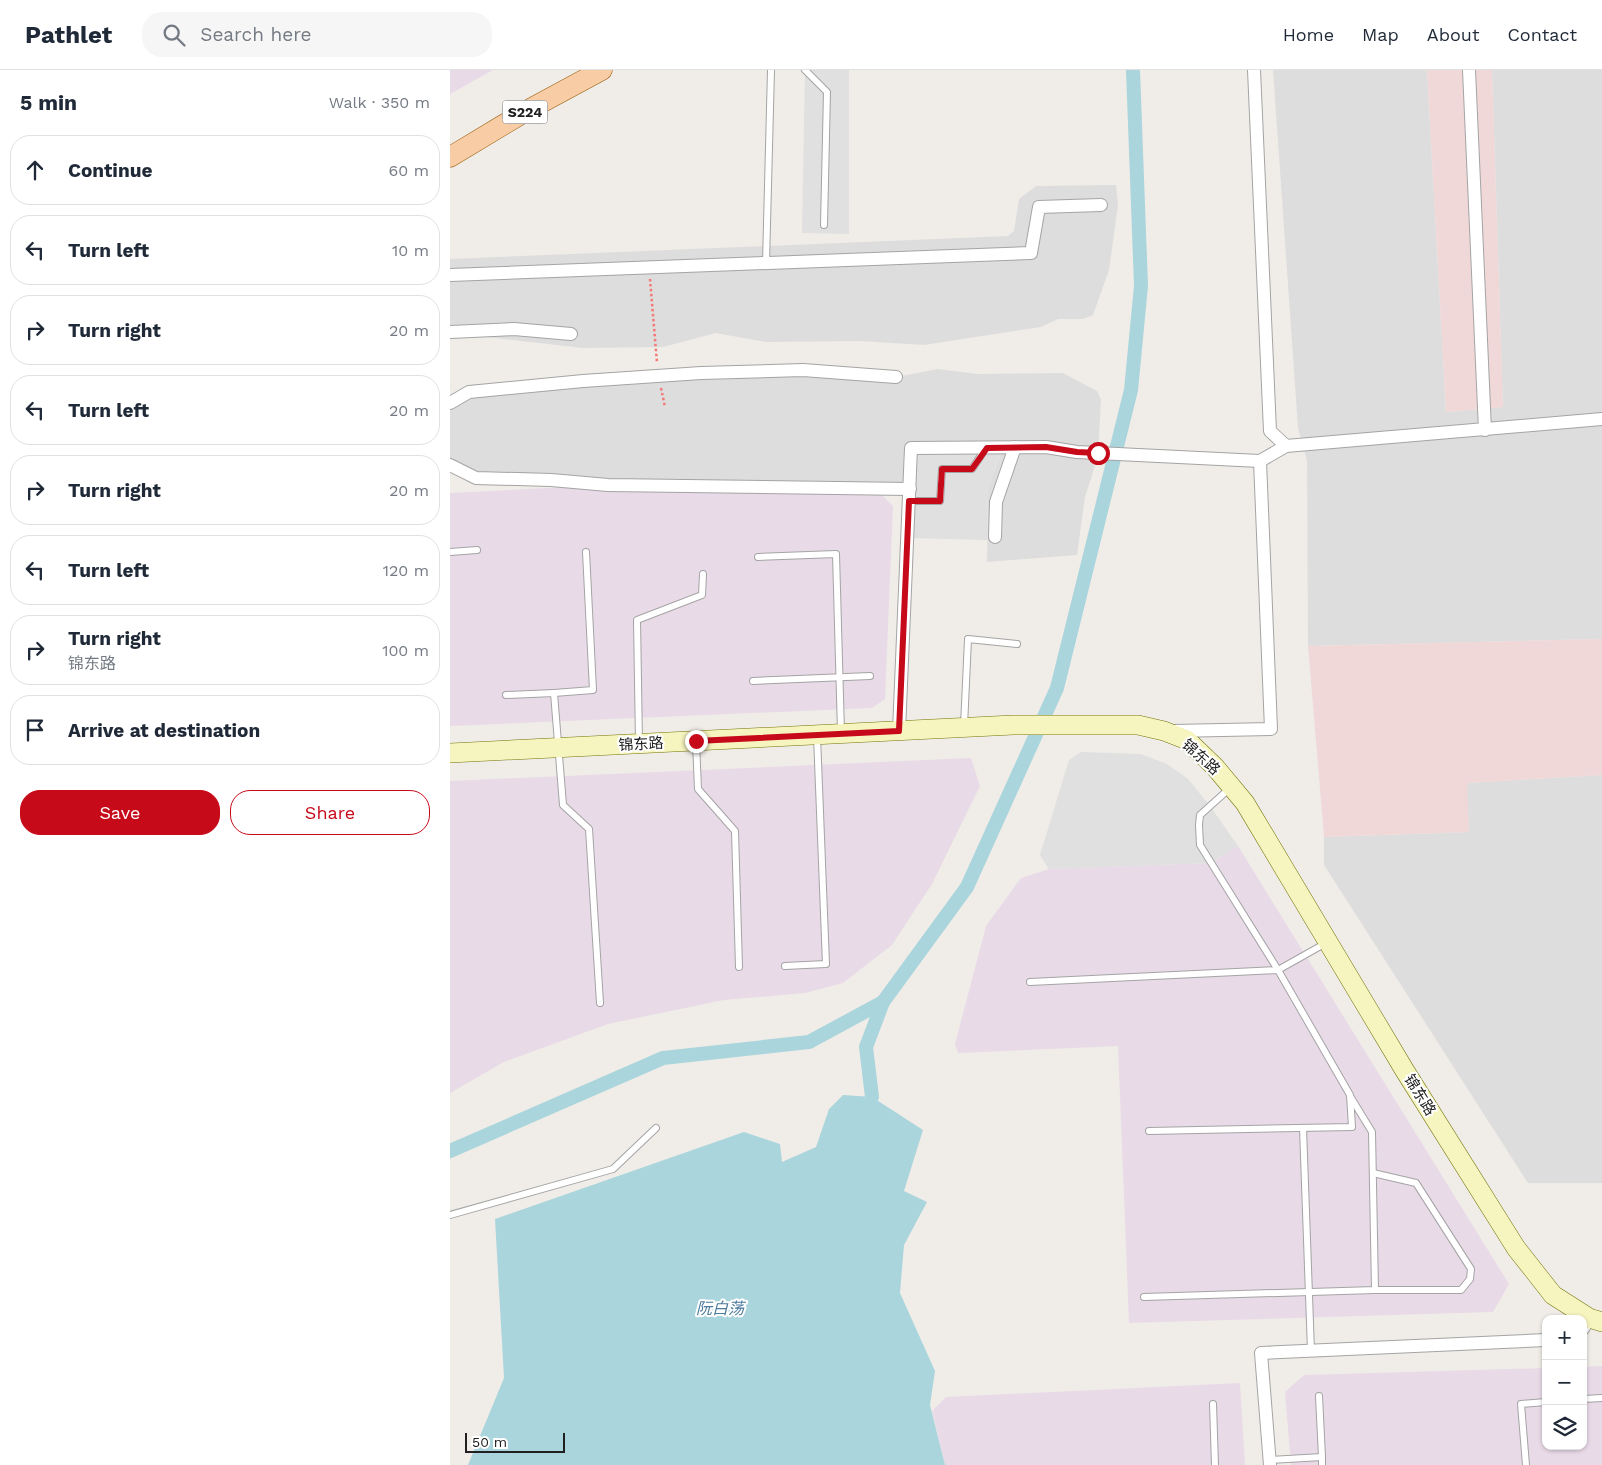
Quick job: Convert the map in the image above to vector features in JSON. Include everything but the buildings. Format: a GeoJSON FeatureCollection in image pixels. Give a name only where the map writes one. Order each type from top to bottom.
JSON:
{"type":"FeatureCollection","features":[{"type":"Feature","properties":{"kind":"main road","name":"S224"},"geometry":{"type":"LineString","coordinates":[[450,157],[528,110],[602,70]]}},
{"type":"Feature","properties":{"kind":"main road","name":"锦东路"},"geometry":{"type":"LineString","coordinates":[[450,753],[1013,725],[1138,725],[1164,731],[1187,740],[1215,767],[1245,803],[1405,1071],[1516,1248],[1552,1295],[1591,1323]]}},
{"type":"Feature","properties":{"kind":"street"},"geometry":{"type":"LineString","coordinates":[[1254,70],[1270,431],[1286,446]]}},
{"type":"Feature","properties":{"kind":"street"},"geometry":{"type":"LineString","coordinates":[[1469,70],[1485,430]]}},
{"type":"Feature","properties":{"kind":"street"},"geometry":{"type":"LineString","coordinates":[[450,275],[1031,253],[1039,207],[1101,206]]}},
{"type":"Feature","properties":{"kind":"street"},"geometry":{"type":"LineString","coordinates":[[450,332],[514,329],[571,334]]}},
{"type":"Feature","properties":{"kind":"street"},"geometry":{"type":"LineString","coordinates":[[450,403],[469,392],[583,381],[701,373],[803,370],[896,377]]}},
{"type":"Feature","properties":{"kind":"street"},"geometry":{"type":"LineString","coordinates":[[899,731],[911,448],[1046,447],[1077,452],[1260,461],[1286,446],[1602,419]]}},
{"type":"Feature","properties":{"kind":"street"},"geometry":{"type":"LineString","coordinates":[[995,537],[996,502],[1015,447]]}},
{"type":"Feature","properties":{"kind":"street"},"geometry":{"type":"LineString","coordinates":[[1164,731],[1270,729],[1260,461]]}},
{"type":"Feature","properties":{"kind":"street"},"geometry":{"type":"LineString","coordinates":[[450,465],[476,478],[551,480],[608,485],[909,495]]}},
{"type":"Feature","properties":{"kind":"street"},"geometry":{"type":"LineString","coordinates":[[1270,1462],[1261,1353],[1542,1340]]}},
{"type":"Feature","properties":{"kind":"lane"},"geometry":{"type":"LineString","coordinates":[[766,263],[771,70]]}},
{"type":"Feature","properties":{"kind":"lane"},"geometry":{"type":"LineString","coordinates":[[805,70],[827,92],[824,224]]}},
{"type":"Feature","properties":{"kind":"lane"},"geometry":{"type":"LineString","coordinates":[[909,495],[940,501],[942,469],[972,469],[987,448]]}},
{"type":"Feature","properties":{"kind":"lane"},"geometry":{"type":"LineString","coordinates":[[450,552],[477,550]]}},
{"type":"Feature","properties":{"kind":"lane"},"geometry":{"type":"LineString","coordinates":[[506,695],[593,690],[586,552]]}},
{"type":"Feature","properties":{"kind":"lane"},"geometry":{"type":"LineString","coordinates":[[758,557],[836,554],[841,733]]}},
{"type":"Feature","properties":{"kind":"lane"},"geometry":{"type":"LineString","coordinates":[[639,744],[636,620],[702,595],[703,574]]}},
{"type":"Feature","properties":{"kind":"lane"},"geometry":{"type":"LineString","coordinates":[[964,728],[968,639],[1017,644]]}},
{"type":"Feature","properties":{"kind":"lane"},"geometry":{"type":"LineString","coordinates":[[753,681],[870,676]]}},
{"type":"Feature","properties":{"kind":"lane"},"geometry":{"type":"LineString","coordinates":[[554,693],[563,805],[589,829],[600,1003]]}},
{"type":"Feature","properties":{"kind":"lane"},"geometry":{"type":"LineString","coordinates":[[785,966],[826,964],[817,735]]}},
{"type":"Feature","properties":{"kind":"lane"},"geometry":{"type":"LineString","coordinates":[[696,741],[698,789],[735,831],[739,967]]}},
{"type":"Feature","properties":{"kind":"lane"},"geometry":{"type":"LineString","coordinates":[[1231,787],[1200,816],[1200,845],[1278,970],[1372,1132],[1375,1290]]}},
{"type":"Feature","properties":{"kind":"lane"},"geometry":{"type":"LineString","coordinates":[[1030,982],[1278,970],[1328,942]]}},
{"type":"Feature","properties":{"kind":"lane"},"geometry":{"type":"LineString","coordinates":[[1149,1131],[1352,1127],[1350,1095]]}},
{"type":"Feature","properties":{"kind":"lane"},"geometry":{"type":"LineString","coordinates":[[450,1216],[613,1169],[656,1128]]}},
{"type":"Feature","properties":{"kind":"lane"},"geometry":{"type":"LineString","coordinates":[[1303,1128],[1311,1351]]}},
{"type":"Feature","properties":{"kind":"lane"},"geometry":{"type":"LineString","coordinates":[[1144,1297],[1375,1290],[1461,1290],[1470,1279],[1471,1268],[1416,1183],[1373,1173]]}},
{"type":"Feature","properties":{"kind":"lane"},"geometry":{"type":"LineString","coordinates":[[1319,1396],[1322,1465]]}},
{"type":"Feature","properties":{"kind":"lane"},"geometry":{"type":"LineString","coordinates":[[1587,1399],[1602,1398]]}},
{"type":"Feature","properties":{"kind":"lane"},"geometry":{"type":"LineString","coordinates":[[1526,1465],[1521,1404],[1542,1402]]}},
{"type":"Feature","properties":{"kind":"lane"},"geometry":{"type":"LineString","coordinates":[[1213,1404],[1215,1465]]}},
{"type":"Feature","properties":{"kind":"lane"},"geometry":{"type":"LineString","coordinates":[[1270,1462],[1322,1457]]}},
{"type":"Feature","properties":{"kind":"path"},"geometry":{"type":"LineString","coordinates":[[649,268],[658,376],[665,407]]}},
{"type":"Feature","properties":{"kind":"shaded area"},"geometry":{"type":"Polygon","coordinates":[[[450,70],[493,70],[450,94],[450,70]]]}},
{"type":"Feature","properties":{"kind":"shaded area"},"geometry":{"type":"Polygon","coordinates":[[[805,70],[849,70],[849,234],[802,233],[805,70]]]}},
{"type":"Feature","properties":{"kind":"shaded area"},"geometry":{"type":"Polygon","coordinates":[[[1273,70],[1427,70],[1446,412],[1503,407],[1492,70],[1602,70],[1602,639],[1308,646],[1307,461],[1298,428],[1273,70]]]}},
{"type":"Feature","properties":{"kind":"shaded area"},"geometry":{"type":"Polygon","coordinates":[[[1427,70],[1492,70],[1503,407],[1446,412],[1427,70]]]}},
{"type":"Feature","properties":{"kind":"shaded area"},"geometry":{"type":"Polygon","coordinates":[[[1116,185],[1118,205],[1109,270],[1093,315],[1083,319],[1058,319],[1041,327],[924,345],[860,341],[765,342],[716,333],[663,347],[583,348],[450,333],[450,259],[1008,236],[1014,231],[1019,199],[1036,186],[1116,185]]]}},
{"type":"Feature","properties":{"kind":"shaded area"},"geometry":{"type":"Polygon","coordinates":[[[938,369],[978,374],[1063,373],[1097,391],[1101,400],[1098,453],[1085,497],[1077,555],[987,562],[988,487],[1003,448],[910,489],[476,478],[450,465],[450,403],[469,392],[658,375],[896,377],[938,369]]]}},
{"type":"Feature","properties":{"kind":"shaded area"},"geometry":{"type":"Polygon","coordinates":[[[1003,447],[988,487],[987,540],[907,538],[911,448],[1003,447]]]}},
{"type":"Feature","properties":{"kind":"shaded area"},"geometry":{"type":"Polygon","coordinates":[[[608,485],[875,488],[893,506],[885,699],[872,708],[450,726],[450,493],[608,485]]]}},
{"type":"Feature","properties":{"kind":"shaded area"},"geometry":{"type":"Polygon","coordinates":[[[1602,639],[1602,775],[1467,783],[1469,832],[1324,837],[1308,646],[1602,639]]]}},
{"type":"Feature","properties":{"kind":"shaded area"},"geometry":{"type":"Polygon","coordinates":[[[1081,752],[1141,754],[1167,764],[1188,779],[1238,846],[1211,863],[1049,869],[1040,855],[1069,760],[1081,752]]]}},
{"type":"Feature","properties":{"kind":"shaded area"},"geometry":{"type":"Polygon","coordinates":[[[971,758],[980,786],[932,884],[892,945],[843,983],[805,993],[724,1000],[608,1024],[504,1062],[450,1093],[450,781],[971,758]]]}},
{"type":"Feature","properties":{"kind":"shaded area"},"geometry":{"type":"Polygon","coordinates":[[[1602,775],[1602,1183],[1528,1183],[1324,865],[1324,837],[1469,832],[1466,783],[1602,775]]]}},
{"type":"Feature","properties":{"kind":"shaded area"},"geometry":{"type":"Polygon","coordinates":[[[1238,846],[1509,1284],[1493,1312],[1129,1323],[1118,1046],[958,1053],[955,1044],[986,926],[1021,878],[1049,869],[1211,863],[1238,846]]]}},
{"type":"Feature","properties":{"kind":"shaded area"},"geometry":{"type":"Polygon","coordinates":[[[1602,1366],[1602,1465],[1291,1465],[1285,1392],[1304,1375],[1542,1368],[1542,1450],[1587,1450],[1587,1367],[1602,1366]]]}},
{"type":"Feature","properties":{"kind":"shaded area"},"geometry":{"type":"Polygon","coordinates":[[[1240,1383],[1245,1465],[945,1465],[932,1411],[946,1397],[1240,1383]]]}},
{"type":"Feature","properties":{"kind":"water","name":"阮白荡"},"geometry":{"type":"Polygon","coordinates":[[[843,1095],[872,1097],[923,1130],[904,1191],[927,1202],[904,1245],[900,1293],[935,1371],[930,1405],[945,1465],[468,1465],[504,1378],[495,1219],[744,1132],[780,1144],[782,1162],[816,1147],[829,1109],[843,1095]]]}},
{"type":"Feature","properties":{"kind":"waterway"},"geometry":{"type":"LineString","coordinates":[[450,1151],[663,1058],[809,1042],[883,1002],[967,887],[1057,688],[1131,390],[1141,286],[1133,70]]}},
{"type":"Feature","properties":{"kind":"waterway"},"geometry":{"type":"LineString","coordinates":[[872,1097],[866,1047],[883,1002]]}},
{"type":"Feature","properties":{"kind":"route"},"geometry":{"type":"LineString","coordinates":[[696,741],[899,731],[909,501],[940,501],[942,469],[972,469],[987,448],[1046,447],[1098,453]]}}]}
